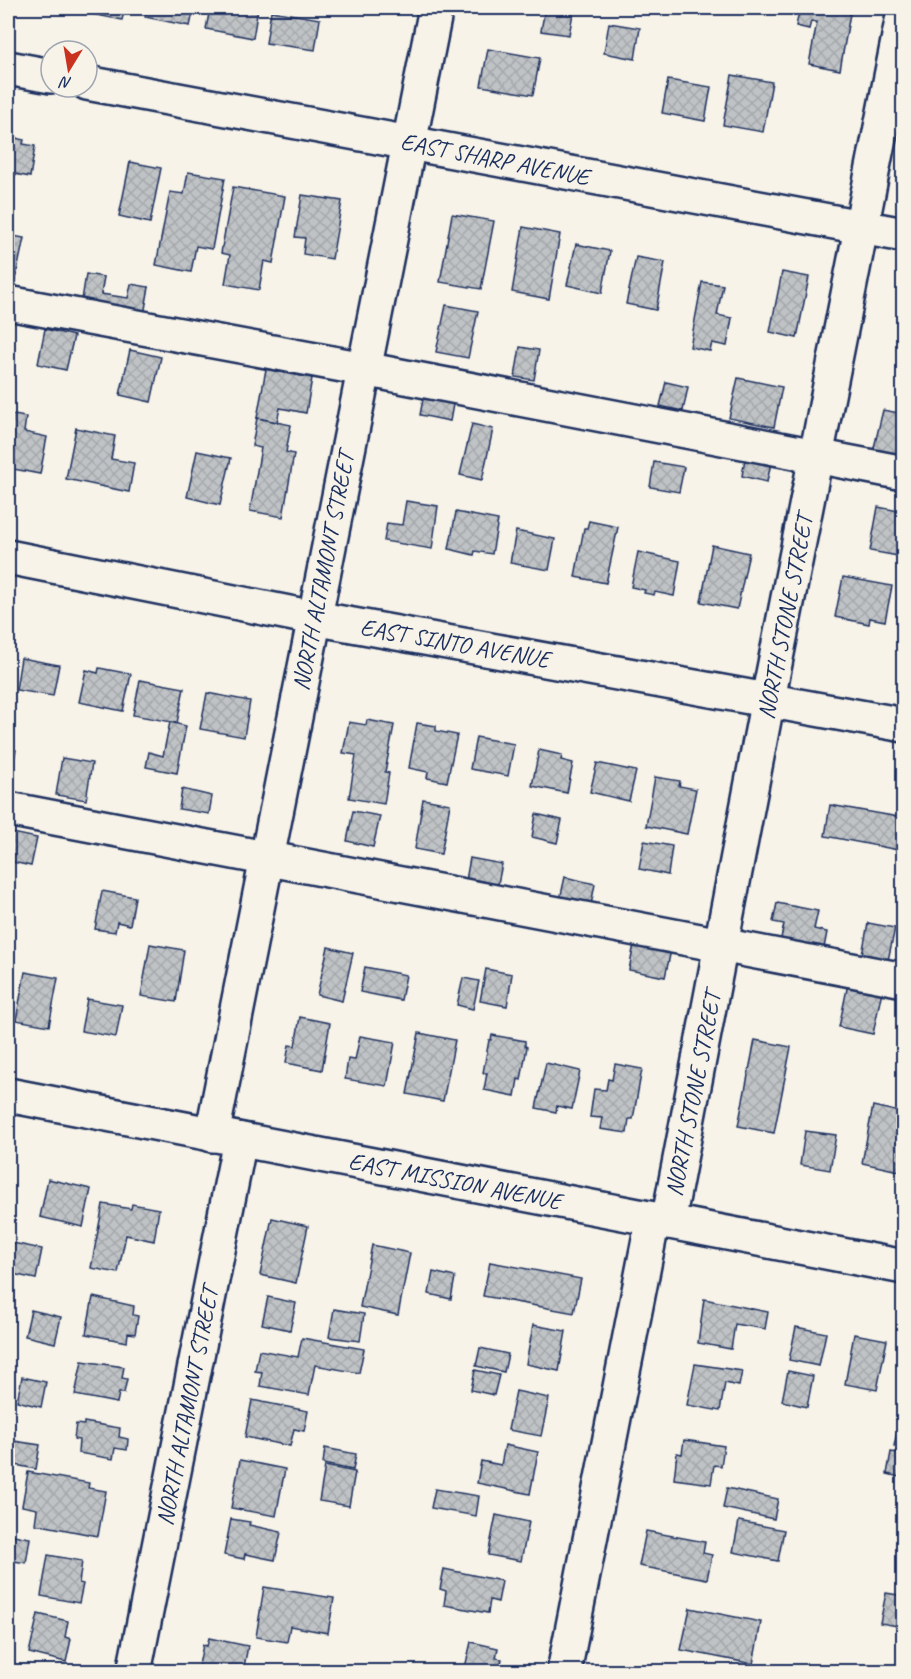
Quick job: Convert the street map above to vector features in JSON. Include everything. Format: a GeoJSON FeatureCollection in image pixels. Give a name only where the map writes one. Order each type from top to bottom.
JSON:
{"type":"FeatureCollection","features":[{"type":"Feature","properties":{"kind":"street","name":"NORTH ALTAMONT STREET"},"geometry":{"type":"LineString","coordinates":[[134,1671],[226,1138],[266,857],[436,8]]}},
{"type":"Feature","properties":{"kind":"street","name":"NORTH STONE STREET"},"geometry":{"type":"LineString","coordinates":[[564,1671],[721,946],[903,11]]}},
{"type":"Feature","properties":{"kind":"street"},"geometry":{"type":"LineString","coordinates":[[8,68],[39,74]]}},
{"type":"Feature","properties":{"kind":"street","name":"EAST SHARP AVENUE"},"geometry":{"type":"LineString","coordinates":[[99,85],[903,235]]}},
{"type":"Feature","properties":{"kind":"street"},"geometry":{"type":"LineString","coordinates":[[8,303],[903,473]]}},
{"type":"Feature","properties":{"kind":"street","name":"EAST SINTO AVENUE"},"geometry":{"type":"LineString","coordinates":[[8,557],[314,618],[903,725]]}},
{"type":"Feature","properties":{"kind":"street"},"geometry":{"type":"LineString","coordinates":[[8,809],[903,980]]}},
{"type":"Feature","properties":{"kind":"street","name":"EAST MISSION AVENUE"},"geometry":{"type":"LineString","coordinates":[[8,1095],[903,1267]]}},
{"type":"Feature","properties":{"kind":"building"},"geometry":{"type":"Polygon","coordinates":[[[87,8],[125,8],[122,20],[86,13],[87,8]]]}},
{"type":"Feature","properties":{"kind":"building"},"geometry":{"type":"Polygon","coordinates":[[[147,8],[194,8],[190,26],[145,17],[147,8]]]}},
{"type":"Feature","properties":{"kind":"building"},"geometry":{"type":"Polygon","coordinates":[[[210,8],[258,8],[253,38],[206,29],[210,8]]]}},
{"type":"Feature","properties":{"kind":"building"},"geometry":{"type":"Polygon","coordinates":[[[545,8],[574,8],[569,35],[541,31],[545,8]]]}},
{"type":"Feature","properties":{"kind":"building"},"geometry":{"type":"Polygon","coordinates":[[[700,8],[730,8],[729,13],[700,8]]]}},
{"type":"Feature","properties":{"kind":"building"},"geometry":{"type":"Polygon","coordinates":[[[800,8],[851,8],[840,70],[809,64],[817,22],[811,21],[809,29],[796,26],[800,8]]]}},
{"type":"Feature","properties":{"kind":"building"},"geometry":{"type":"Polygon","coordinates":[[[271,11],[320,19],[315,50],[266,43],[271,11]]]}},
{"type":"Feature","properties":{"kind":"building"},"geometry":{"type":"Polygon","coordinates":[[[609,23],[640,28],[635,59],[604,53],[609,23]]]}},
{"type":"Feature","properties":{"kind":"building"},"geometry":{"type":"Polygon","coordinates":[[[488,49],[540,58],[533,95],[481,86],[488,49]]]}},
{"type":"Feature","properties":{"kind":"building"},"geometry":{"type":"Polygon","coordinates":[[[732,75],[772,82],[763,132],[723,125],[732,75]]]}},
{"type":"Feature","properties":{"kind":"building"},"geometry":{"type":"Polygon","coordinates":[[[668,80],[711,87],[705,121],[662,113],[668,80]]]}},
{"type":"Feature","properties":{"kind":"building"},"geometry":{"type":"Polygon","coordinates":[[[8,136],[24,140],[23,144],[35,146],[30,177],[15,174],[8,211],[8,136]]]}},
{"type":"Feature","properties":{"kind":"building"},"geometry":{"type":"Polygon","coordinates":[[[130,162],[161,168],[150,223],[119,216],[130,162]]]}},
{"type":"Feature","properties":{"kind":"building"},"geometry":{"type":"Polygon","coordinates":[[[188,172],[225,178],[212,249],[196,246],[191,272],[156,265],[170,192],[184,194],[188,172]]]}},
{"type":"Feature","properties":{"kind":"building"},"geometry":{"type":"Polygon","coordinates":[[[233,187],[285,196],[273,263],[264,261],[259,290],[225,284],[230,255],[221,253],[233,187]]]}},
{"type":"Feature","properties":{"kind":"building"},"geometry":{"type":"Polygon","coordinates":[[[302,195],[342,201],[332,259],[303,254],[305,238],[295,237],[302,195]]]}},
{"type":"Feature","properties":{"kind":"building"},"geometry":{"type":"Polygon","coordinates":[[[452,214],[494,221],[481,289],[440,282],[452,214]]]}},
{"type":"Feature","properties":{"kind":"building"},"geometry":{"type":"Polygon","coordinates":[[[523,227],[560,234],[549,299],[512,292],[523,227]]]}},
{"type":"Feature","properties":{"kind":"building"},"geometry":{"type":"Polygon","coordinates":[[[8,235],[24,238],[14,285],[8,283],[8,235]]]}},
{"type":"Feature","properties":{"kind":"building"},"geometry":{"type":"Polygon","coordinates":[[[576,244],[610,251],[602,293],[567,285],[576,244]]]}},
{"type":"Feature","properties":{"kind":"building"},"geometry":{"type":"Polygon","coordinates":[[[636,257],[665,262],[656,310],[626,304],[636,257]]]}},
{"type":"Feature","properties":{"kind":"building"},"geometry":{"type":"Polygon","coordinates":[[[782,272],[809,277],[797,338],[770,332],[782,272]]]}},
{"type":"Feature","properties":{"kind":"building"},"geometry":{"type":"Polygon","coordinates":[[[86,274],[104,277],[101,294],[128,298],[131,284],[149,287],[143,320],[82,300],[86,274]]]}},
{"type":"Feature","properties":{"kind":"building"},"geometry":{"type":"Polygon","coordinates":[[[702,282],[723,285],[717,315],[732,318],[727,346],[712,343],[710,351],[690,347],[702,282]]]}},
{"type":"Feature","properties":{"kind":"building"},"geometry":{"type":"Polygon","coordinates":[[[446,305],[478,311],[468,358],[436,352],[446,305]]]}},
{"type":"Feature","properties":{"kind":"building"},"geometry":{"type":"Polygon","coordinates":[[[45,329],[74,336],[66,370],[38,364],[45,329]]]}},
{"type":"Feature","properties":{"kind":"building"},"geometry":{"type":"Polygon","coordinates":[[[520,347],[539,350],[534,380],[515,377],[520,347]]]}},
{"type":"Feature","properties":{"kind":"building"},"geometry":{"type":"Polygon","coordinates":[[[130,350],[161,357],[151,402],[120,395],[130,350]]]}},
{"type":"Feature","properties":{"kind":"building"},"geometry":{"type":"Polygon","coordinates":[[[266,369],[312,378],[306,413],[280,408],[277,422],[257,418],[266,369]]]}},
{"type":"Feature","properties":{"kind":"building"},"geometry":{"type":"Polygon","coordinates":[[[738,378],[782,387],[774,427],[729,418],[738,378]]]}},
{"type":"Feature","properties":{"kind":"building"},"geometry":{"type":"Polygon","coordinates":[[[666,382],[688,387],[683,411],[660,406],[666,382]]]}},
{"type":"Feature","properties":{"kind":"building"},"geometry":{"type":"Polygon","coordinates":[[[904,392],[904,463],[872,456],[883,410],[899,413],[904,392]]]}},
{"type":"Feature","properties":{"kind":"building"},"geometry":{"type":"Polygon","coordinates":[[[424,394],[454,399],[450,421],[420,415],[424,394]]]}},
{"type":"Feature","properties":{"kind":"building"},"geometry":{"type":"Polygon","coordinates":[[[8,414],[26,417],[24,432],[47,437],[40,474],[8,468],[8,414]]]}},
{"type":"Feature","properties":{"kind":"building"},"geometry":{"type":"Polygon","coordinates":[[[257,418],[291,425],[286,452],[294,454],[283,517],[250,511],[261,448],[252,446],[257,418]]]}},
{"type":"Feature","properties":{"kind":"building"},"geometry":{"type":"Polygon","coordinates":[[[472,424],[493,429],[482,480],[460,475],[472,424]]]}},
{"type":"Feature","properties":{"kind":"building"},"geometry":{"type":"Polygon","coordinates":[[[76,428],[115,436],[111,459],[134,463],[129,492],[66,479],[76,428]]]}},
{"type":"Feature","properties":{"kind":"building"},"geometry":{"type":"Polygon","coordinates":[[[197,451],[231,458],[220,505],[187,497],[197,451]]]}},
{"type":"Feature","properties":{"kind":"building"},"geometry":{"type":"Polygon","coordinates":[[[746,453],[772,458],[767,482],[742,476],[746,453]]]}},
{"type":"Feature","properties":{"kind":"building"},"geometry":{"type":"Polygon","coordinates":[[[654,462],[684,467],[679,492],[650,487],[654,462]]]}},
{"type":"Feature","properties":{"kind":"building"},"geometry":{"type":"Polygon","coordinates":[[[406,501],[438,506],[432,549],[384,541],[387,523],[402,525],[406,501]]]}},
{"type":"Feature","properties":{"kind":"building"},"geometry":{"type":"Polygon","coordinates":[[[878,507],[904,512],[900,541],[904,542],[904,557],[870,551],[878,507]]]}},
{"type":"Feature","properties":{"kind":"building"},"geometry":{"type":"Polygon","coordinates":[[[456,512],[498,520],[492,554],[475,551],[474,555],[449,549],[456,512]]]}},
{"type":"Feature","properties":{"kind":"building"},"geometry":{"type":"Polygon","coordinates":[[[589,521],[618,527],[606,583],[575,577],[584,528],[587,528],[589,521]]]}},
{"type":"Feature","properties":{"kind":"building"},"geometry":{"type":"Polygon","coordinates":[[[516,531],[555,539],[549,570],[510,563],[516,531]]]}},
{"type":"Feature","properties":{"kind":"building"},"geometry":{"type":"Polygon","coordinates":[[[712,545],[749,553],[737,609],[701,602],[712,545]]]}},
{"type":"Feature","properties":{"kind":"building"},"geometry":{"type":"Polygon","coordinates":[[[638,552],[680,561],[674,596],[655,592],[654,595],[644,593],[645,590],[631,587],[638,552]]]}},
{"type":"Feature","properties":{"kind":"building"},"geometry":{"type":"Polygon","coordinates":[[[843,577],[892,586],[885,621],[870,618],[869,624],[835,617],[843,577]]]}},
{"type":"Feature","properties":{"kind":"building"},"geometry":{"type":"Polygon","coordinates":[[[904,607],[904,629],[899,629],[904,607]]]}},
{"type":"Feature","properties":{"kind":"building"},"geometry":{"type":"Polygon","coordinates":[[[21,658],[59,665],[53,696],[16,690],[21,658]]]}},
{"type":"Feature","properties":{"kind":"building"},"geometry":{"type":"Polygon","coordinates":[[[99,668],[131,674],[123,711],[79,702],[86,670],[98,673],[99,668]]]}},
{"type":"Feature","properties":{"kind":"building"},"geometry":{"type":"Polygon","coordinates":[[[140,680],[184,688],[177,723],[133,715],[140,680]]]}},
{"type":"Feature","properties":{"kind":"building"},"geometry":{"type":"Polygon","coordinates":[[[207,693],[250,701],[244,737],[200,729],[207,693]]]}},
{"type":"Feature","properties":{"kind":"building"},"geometry":{"type":"Polygon","coordinates":[[[367,720],[394,725],[385,772],[389,773],[384,804],[349,798],[356,755],[343,753],[349,722],[366,725],[367,720]]]}},
{"type":"Feature","properties":{"kind":"building"},"geometry":{"type":"Polygon","coordinates":[[[170,722],[186,726],[177,773],[146,767],[149,752],[163,756],[170,722]]]}},
{"type":"Feature","properties":{"kind":"building"},"geometry":{"type":"Polygon","coordinates":[[[417,723],[436,726],[436,731],[457,735],[447,782],[427,778],[428,772],[409,768],[417,723]]]}},
{"type":"Feature","properties":{"kind":"building"},"geometry":{"type":"Polygon","coordinates":[[[476,737],[514,744],[508,776],[470,769],[476,737]]]}},
{"type":"Feature","properties":{"kind":"building"},"geometry":{"type":"Polygon","coordinates":[[[8,748],[16,750],[10,778],[8,778],[8,748]]]}},
{"type":"Feature","properties":{"kind":"building"},"geometry":{"type":"Polygon","coordinates":[[[539,750],[562,755],[561,760],[573,763],[567,793],[532,786],[539,750]]]}},
{"type":"Feature","properties":{"kind":"building"},"geometry":{"type":"Polygon","coordinates":[[[62,758],[92,763],[86,800],[56,795],[62,758]]]}},
{"type":"Feature","properties":{"kind":"building"},"geometry":{"type":"Polygon","coordinates":[[[597,763],[636,771],[629,801],[590,792],[597,763]]]}},
{"type":"Feature","properties":{"kind":"building"},"geometry":{"type":"Polygon","coordinates":[[[655,777],[680,781],[679,786],[696,789],[687,834],[646,826],[655,777]]]}},
{"type":"Feature","properties":{"kind":"building"},"geometry":{"type":"Polygon","coordinates":[[[182,789],[212,796],[209,814],[179,809],[182,789]]]}},
{"type":"Feature","properties":{"kind":"building"},"geometry":{"type":"Polygon","coordinates":[[[423,799],[450,804],[441,854],[415,849],[423,799]]]}},
{"type":"Feature","properties":{"kind":"building"},"geometry":{"type":"Polygon","coordinates":[[[830,805],[904,818],[904,851],[825,836],[830,805]]]}},
{"type":"Feature","properties":{"kind":"building"},"geometry":{"type":"Polygon","coordinates":[[[353,811],[380,816],[373,847],[347,841],[353,811]]]}},
{"type":"Feature","properties":{"kind":"building"},"geometry":{"type":"Polygon","coordinates":[[[536,814],[562,820],[557,843],[532,837],[536,814]]]}},
{"type":"Feature","properties":{"kind":"building"},"geometry":{"type":"Polygon","coordinates":[[[8,832],[37,838],[31,866],[8,861],[8,832]]]}},
{"type":"Feature","properties":{"kind":"building"},"geometry":{"type":"Polygon","coordinates":[[[644,841],[672,846],[668,875],[639,869],[644,841]]]}},
{"type":"Feature","properties":{"kind":"building"},"geometry":{"type":"Polygon","coordinates":[[[470,858],[502,864],[496,893],[465,886],[470,858]]]}},
{"type":"Feature","properties":{"kind":"building"},"geometry":{"type":"Polygon","coordinates":[[[565,877],[595,884],[590,910],[559,904],[565,877]]]}},
{"type":"Feature","properties":{"kind":"building"},"geometry":{"type":"Polygon","coordinates":[[[102,891],[135,897],[130,925],[117,922],[115,932],[95,929],[102,891]]]}},
{"type":"Feature","properties":{"kind":"building"},"geometry":{"type":"Polygon","coordinates":[[[777,903],[818,911],[814,929],[827,932],[824,948],[780,943],[784,924],[773,922],[777,903]]]}},
{"type":"Feature","properties":{"kind":"building"},"geometry":{"type":"Polygon","coordinates":[[[868,923],[895,928],[887,965],[861,960],[868,923]]]}},
{"type":"Feature","properties":{"kind":"building"},"geometry":{"type":"Polygon","coordinates":[[[635,939],[672,946],[665,977],[629,970],[635,939]]]}},
{"type":"Feature","properties":{"kind":"building"},"geometry":{"type":"Polygon","coordinates":[[[150,944],[184,950],[176,1002],[141,996],[150,944]]]}},
{"type":"Feature","properties":{"kind":"building"},"geometry":{"type":"Polygon","coordinates":[[[328,947],[353,953],[342,1001],[317,995],[328,947]]]}},
{"type":"Feature","properties":{"kind":"building"},"geometry":{"type":"Polygon","coordinates":[[[365,967],[406,975],[401,1000],[360,992],[365,967]]]}},
{"type":"Feature","properties":{"kind":"building"},"geometry":{"type":"Polygon","coordinates":[[[486,969],[512,974],[507,1006],[480,1001],[486,969]]]}},
{"type":"Feature","properties":{"kind":"building"},"geometry":{"type":"Polygon","coordinates":[[[25,972],[58,978],[49,1026],[16,1020],[25,972]]]}},
{"type":"Feature","properties":{"kind":"building"},"geometry":{"type":"Polygon","coordinates":[[[463,978],[479,981],[473,1009],[457,1005],[463,978]]]}},
{"type":"Feature","properties":{"kind":"building"},"geometry":{"type":"Polygon","coordinates":[[[849,979],[883,986],[873,1034],[839,1027],[849,979]]]}},
{"type":"Feature","properties":{"kind":"building"},"geometry":{"type":"Polygon","coordinates":[[[87,999],[122,1005],[116,1037],[81,1031],[87,999]]]}},
{"type":"Feature","properties":{"kind":"building"},"geometry":{"type":"Polygon","coordinates":[[[300,1017],[330,1023],[322,1070],[286,1063],[289,1045],[295,1046],[300,1017]]]}},
{"type":"Feature","properties":{"kind":"building"},"geometry":{"type":"Polygon","coordinates":[[[419,1033],[455,1040],[443,1101],[407,1094],[419,1033]]]}},
{"type":"Feature","properties":{"kind":"building"},"geometry":{"type":"Polygon","coordinates":[[[492,1035],[525,1041],[527,1047],[521,1080],[518,1079],[515,1096],[484,1090],[487,1073],[483,1073],[492,1035]]]}},
{"type":"Feature","properties":{"kind":"building"},"geometry":{"type":"Polygon","coordinates":[[[360,1036],[395,1042],[387,1086],[345,1079],[348,1059],[355,1060],[360,1036]]]}},
{"type":"Feature","properties":{"kind":"building"},"geometry":{"type":"Polygon","coordinates":[[[755,1040],[791,1047],[774,1133],[738,1126],[755,1040]]]}},
{"type":"Feature","properties":{"kind":"building"},"geometry":{"type":"Polygon","coordinates":[[[546,1063],[580,1071],[572,1109],[557,1106],[556,1112],[536,1108],[546,1063]]]}},
{"type":"Feature","properties":{"kind":"building"},"geometry":{"type":"Polygon","coordinates":[[[615,1064],[642,1069],[633,1119],[629,1119],[627,1133],[600,1129],[602,1118],[590,1117],[594,1089],[606,1090],[608,1079],[612,1080],[615,1064]]]}},
{"type":"Feature","properties":{"kind":"building"},"geometry":{"type":"Polygon","coordinates":[[[873,1106],[904,1113],[904,1149],[899,1171],[862,1163],[873,1106]]]}},
{"type":"Feature","properties":{"kind":"building"},"geometry":{"type":"Polygon","coordinates":[[[805,1131],[836,1135],[830,1170],[800,1165],[805,1131]]]}},
{"type":"Feature","properties":{"kind":"building"},"geometry":{"type":"Polygon","coordinates":[[[48,1179],[91,1189],[83,1227],[40,1217],[48,1179]]]}},
{"type":"Feature","properties":{"kind":"building"},"geometry":{"type":"Polygon","coordinates":[[[103,1204],[131,1209],[132,1204],[159,1209],[154,1241],[126,1235],[118,1273],[91,1268],[103,1204]]]}},
{"type":"Feature","properties":{"kind":"building"},"geometry":{"type":"Polygon","coordinates":[[[272,1218],[308,1226],[296,1283],[260,1275],[272,1218]]]}},
{"type":"Feature","properties":{"kind":"building"},"geometry":{"type":"Polygon","coordinates":[[[8,1242],[42,1249],[36,1279],[8,1273],[8,1242]]]}},
{"type":"Feature","properties":{"kind":"building"},"geometry":{"type":"Polygon","coordinates":[[[372,1245],[410,1253],[398,1315],[360,1307],[372,1245]]]}},
{"type":"Feature","properties":{"kind":"building"},"geometry":{"type":"Polygon","coordinates":[[[490,1262],[581,1279],[574,1313],[483,1296],[490,1262]]]}},
{"type":"Feature","properties":{"kind":"building"},"geometry":{"type":"Polygon","coordinates":[[[433,1272],[455,1277],[451,1299],[429,1294],[433,1272]]]}},
{"type":"Feature","properties":{"kind":"building"},"geometry":{"type":"Polygon","coordinates":[[[93,1297],[134,1306],[133,1315],[138,1316],[135,1334],[128,1333],[127,1342],[86,1334],[93,1297]]]}},
{"type":"Feature","properties":{"kind":"building"},"geometry":{"type":"Polygon","coordinates":[[[268,1297],[296,1303],[290,1330],[262,1324],[268,1297]]]}},
{"type":"Feature","properties":{"kind":"building"},"geometry":{"type":"Polygon","coordinates":[[[704,1299],[768,1312],[765,1329],[735,1324],[731,1349],[698,1343],[704,1299]]]}},
{"type":"Feature","properties":{"kind":"building"},"geometry":{"type":"Polygon","coordinates":[[[334,1309],[364,1314],[360,1341],[329,1337],[334,1309]]]}},
{"type":"Feature","properties":{"kind":"building"},"geometry":{"type":"Polygon","coordinates":[[[31,1310],[61,1317],[55,1343],[25,1336],[31,1310]]]}},
{"type":"Feature","properties":{"kind":"building"},"geometry":{"type":"Polygon","coordinates":[[[533,1325],[566,1331],[559,1371],[526,1364],[533,1325]]]}},
{"type":"Feature","properties":{"kind":"building"},"geometry":{"type":"Polygon","coordinates":[[[796,1327],[826,1333],[819,1366],[789,1360],[796,1327]]]}},
{"type":"Feature","properties":{"kind":"building"},"geometry":{"type":"Polygon","coordinates":[[[854,1334],[887,1340],[877,1390],[845,1384],[854,1334]]]}},
{"type":"Feature","properties":{"kind":"building"},"geometry":{"type":"Polygon","coordinates":[[[302,1338],[364,1349],[359,1373],[315,1365],[309,1395],[260,1386],[262,1372],[255,1371],[259,1350],[298,1357],[302,1338]]]}},
{"type":"Feature","properties":{"kind":"building"},"geometry":{"type":"Polygon","coordinates":[[[480,1348],[508,1354],[504,1372],[476,1366],[480,1348]]]}},
{"type":"Feature","properties":{"kind":"building"},"geometry":{"type":"Polygon","coordinates":[[[82,1361],[124,1367],[122,1378],[127,1379],[124,1393],[119,1393],[117,1403],[75,1395],[82,1361]]]}},
{"type":"Feature","properties":{"kind":"building"},"geometry":{"type":"Polygon","coordinates":[[[695,1364],[742,1371],[739,1386],[725,1383],[720,1411],[687,1405],[695,1364]]]}},
{"type":"Feature","properties":{"kind":"building"},"geometry":{"type":"Polygon","coordinates":[[[475,1370],[499,1375],[494,1395],[471,1390],[475,1370]]]}},
{"type":"Feature","properties":{"kind":"building"},"geometry":{"type":"Polygon","coordinates":[[[788,1371],[813,1376],[807,1407],[782,1401],[788,1371]]]}},
{"type":"Feature","properties":{"kind":"building"},"geometry":{"type":"Polygon","coordinates":[[[22,1377],[46,1382],[41,1407],[17,1401],[22,1377]]]}},
{"type":"Feature","properties":{"kind":"building"},"geometry":{"type":"Polygon","coordinates":[[[516,1391],[549,1398],[541,1436],[508,1430],[516,1391]]]}},
{"type":"Feature","properties":{"kind":"building"},"geometry":{"type":"Polygon","coordinates":[[[252,1400],[308,1411],[304,1431],[294,1429],[290,1446],[245,1437],[252,1400]]]}},
{"type":"Feature","properties":{"kind":"building"},"geometry":{"type":"Polygon","coordinates":[[[901,1414],[904,1415],[904,1448],[894,1446],[901,1414]]]}},
{"type":"Feature","properties":{"kind":"building"},"geometry":{"type":"Polygon","coordinates":[[[84,1422],[120,1428],[119,1437],[128,1439],[127,1450],[115,1448],[113,1459],[78,1453],[79,1440],[74,1439],[76,1424],[84,1425],[84,1422]]]}},
{"type":"Feature","properties":{"kind":"building"},"geometry":{"type":"Polygon","coordinates":[[[684,1440],[724,1446],[721,1466],[714,1465],[711,1484],[674,1479],[677,1453],[682,1454],[684,1440]]]}},
{"type":"Feature","properties":{"kind":"building"},"geometry":{"type":"Polygon","coordinates":[[[14,1441],[40,1445],[36,1469],[10,1464],[14,1441]]]}},
{"type":"Feature","properties":{"kind":"building"},"geometry":{"type":"Polygon","coordinates":[[[505,1445],[538,1452],[530,1494],[477,1483],[481,1461],[501,1465],[505,1445]]]}},
{"type":"Feature","properties":{"kind":"building"},"geometry":{"type":"Polygon","coordinates":[[[325,1448],[356,1454],[353,1470],[323,1464],[325,1448]]]}},
{"type":"Feature","properties":{"kind":"building"},"geometry":{"type":"Polygon","coordinates":[[[891,1452],[904,1454],[904,1478],[887,1474],[891,1452]]]}},
{"type":"Feature","properties":{"kind":"building"},"geometry":{"type":"Polygon","coordinates":[[[240,1460],[285,1469],[276,1516],[231,1508],[240,1460]]]}},
{"type":"Feature","properties":{"kind":"building"},"geometry":{"type":"Polygon","coordinates":[[[325,1466],[355,1472],[349,1506],[319,1501],[325,1466]]]}},
{"type":"Feature","properties":{"kind":"building"},"geometry":{"type":"Polygon","coordinates":[[[28,1472],[89,1483],[88,1488],[106,1491],[98,1536],[35,1524],[37,1509],[22,1506],[28,1472]]]}},
{"type":"Feature","properties":{"kind":"building"},"geometry":{"type":"Polygon","coordinates":[[[727,1488],[778,1499],[774,1519],[723,1508],[727,1488]]]}},
{"type":"Feature","properties":{"kind":"building"},"geometry":{"type":"Polygon","coordinates":[[[435,1489],[479,1496],[476,1516],[431,1508],[435,1489]]]}},
{"type":"Feature","properties":{"kind":"building"},"geometry":{"type":"Polygon","coordinates":[[[496,1515],[529,1522],[521,1561],[488,1555],[496,1515]]]}},
{"type":"Feature","properties":{"kind":"building"},"geometry":{"type":"Polygon","coordinates":[[[231,1519],[250,1522],[249,1525],[281,1532],[275,1560],[245,1554],[244,1559],[224,1555],[231,1519]]]}},
{"type":"Feature","properties":{"kind":"building"},"geometry":{"type":"Polygon","coordinates":[[[739,1521],[784,1530],[778,1561],[733,1552],[739,1521]]]}},
{"type":"Feature","properties":{"kind":"building"},"geometry":{"type":"Polygon","coordinates":[[[646,1531],[705,1542],[703,1553],[712,1555],[707,1579],[639,1566],[646,1531]]]}},
{"type":"Feature","properties":{"kind":"building"},"geometry":{"type":"Polygon","coordinates":[[[8,1534],[30,1538],[26,1563],[8,1560],[8,1534]]]}},
{"type":"Feature","properties":{"kind":"building"},"geometry":{"type":"Polygon","coordinates":[[[48,1555],[82,1561],[79,1583],[83,1584],[79,1603],[41,1596],[48,1555]]]}},
{"type":"Feature","properties":{"kind":"building"},"geometry":{"type":"Polygon","coordinates":[[[444,1569],[502,1581],[498,1602],[490,1600],[488,1613],[444,1605],[446,1591],[440,1589],[444,1569]]]}},
{"type":"Feature","properties":{"kind":"building"},"geometry":{"type":"Polygon","coordinates":[[[264,1587],[334,1598],[328,1633],[290,1626],[287,1642],[256,1637],[264,1587]]]}},
{"type":"Feature","properties":{"kind":"building"},"geometry":{"type":"Polygon","coordinates":[[[886,1593],[904,1596],[904,1627],[880,1623],[886,1593]]]}},
{"type":"Feature","properties":{"kind":"building"},"geometry":{"type":"Polygon","coordinates":[[[690,1608],[761,1622],[753,1664],[681,1650],[690,1608]]]}},
{"type":"Feature","properties":{"kind":"building"},"geometry":{"type":"Polygon","coordinates":[[[38,1614],[68,1621],[65,1637],[71,1639],[66,1662],[29,1653],[38,1614]]]}},
{"type":"Feature","properties":{"kind":"building"},"geometry":{"type":"Polygon","coordinates":[[[209,1638],[248,1646],[243,1672],[198,1670],[203,1645],[207,1646],[209,1638]]]}},
{"type":"Feature","properties":{"kind":"building"},"geometry":{"type":"Polygon","coordinates":[[[471,1642],[498,1648],[496,1658],[502,1659],[499,1672],[464,1672],[471,1642]]]}}]}
